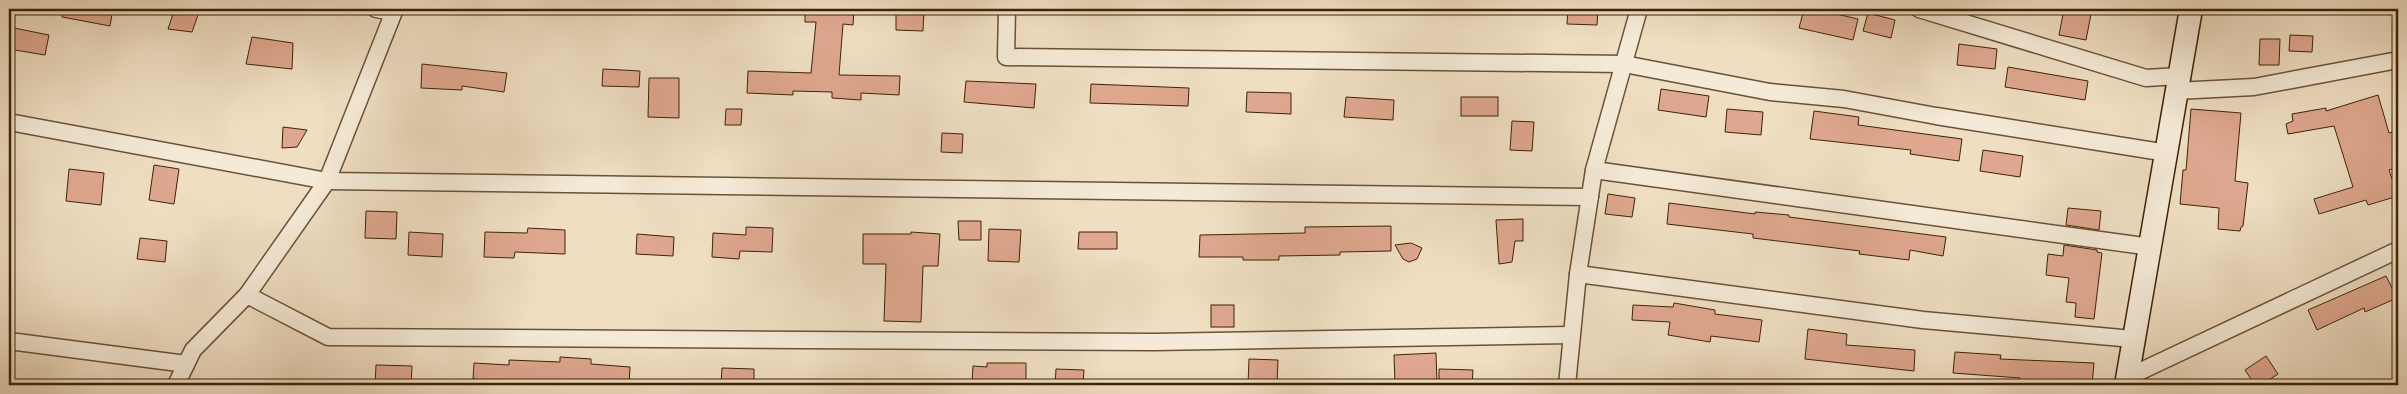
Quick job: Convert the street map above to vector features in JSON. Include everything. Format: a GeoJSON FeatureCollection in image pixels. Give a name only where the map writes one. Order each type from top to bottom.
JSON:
{"type":"FeatureCollection","features":[{"type":"Feature","properties":{"kind":"street"},"geometry":{"type":"LineString","coordinates":[[176,385],[193,350],[247,295],[327,181],[394,11],[376,9]]}},
{"type":"Feature","properties":{"kind":"street"},"geometry":{"type":"LineString","coordinates":[[1007,9],[1006,58],[1624,64],[1770,92],[1844,99],[1936,116],[2167,152]]}},
{"type":"Feature","properties":{"kind":"street"},"geometry":{"type":"LineString","coordinates":[[1567,385],[1578,274],[1594,170],[1639,9]]}},
{"type":"Feature","properties":{"kind":"street"},"geometry":{"type":"LineString","coordinates":[[1919,9],[2146,78],[2178,84],[2254,87],[2398,60]]}},
{"type":"Feature","properties":{"kind":"street"},"geometry":{"type":"LineString","coordinates":[[2126,382],[2191,9]]}},
{"type":"Feature","properties":{"kind":"street"},"geometry":{"type":"LineString","coordinates":[[9,122],[327,181],[1590,197]]}},
{"type":"Feature","properties":{"kind":"street"},"geometry":{"type":"LineString","coordinates":[[1594,170],[2151,247]]}},
{"type":"Feature","properties":{"kind":"street"},"geometry":{"type":"LineString","coordinates":[[2126,382],[2398,250]]}},
{"type":"Feature","properties":{"kind":"street"},"geometry":{"type":"LineString","coordinates":[[1578,274],[1922,320],[2133,339]]}},
{"type":"Feature","properties":{"kind":"street"},"geometry":{"type":"LineString","coordinates":[[247,295],[328,337],[1154,342],[1571,335]]}},
{"type":"Feature","properties":{"kind":"street"},"geometry":{"type":"LineString","coordinates":[[9,341],[186,364]]}},
{"type":"Feature","properties":{"kind":"building"},"geometry":{"type":"Polygon","coordinates":[[[63,9],[113,9],[110,26],[62,17],[63,9]]]}},
{"type":"Feature","properties":{"kind":"building"},"geometry":{"type":"Polygon","coordinates":[[[805,9],[854,9],[853,25],[843,24],[839,75],[900,76],[899,95],[861,93],[861,100],[832,98],[832,92],[793,91],[793,95],[747,93],[748,71],[811,73],[816,22],[805,22],[805,9]]]}},
{"type":"Feature","properties":{"kind":"building"},"geometry":{"type":"Polygon","coordinates":[[[896,9],[924,9],[923,31],[896,30],[896,9]]]}},
{"type":"Feature","properties":{"kind":"building"},"geometry":{"type":"Polygon","coordinates":[[[1568,9],[1598,9],[1597,25],[1567,24],[1568,9]]]}},
{"type":"Feature","properties":{"kind":"building"},"geometry":{"type":"Polygon","coordinates":[[[1804,9],[1815,9],[1858,19],[1853,40],[1799,28],[1804,9]]]}},
{"type":"Feature","properties":{"kind":"building"},"geometry":{"type":"Polygon","coordinates":[[[2064,9],[2091,14],[2086,40],[2059,35],[2064,9]]]}},
{"type":"Feature","properties":{"kind":"building"},"geometry":{"type":"Polygon","coordinates":[[[174,11],[199,12],[192,32],[168,29],[174,11]]]}},
{"type":"Feature","properties":{"kind":"building"},"geometry":{"type":"Polygon","coordinates":[[[1868,13],[1895,20],[1891,38],[1863,31],[1868,13]]]}},
{"type":"Feature","properties":{"kind":"building"},"geometry":{"type":"Polygon","coordinates":[[[9,27],[49,35],[45,55],[9,49],[9,27]]]}},
{"type":"Feature","properties":{"kind":"building"},"geometry":{"type":"Polygon","coordinates":[[[2290,35],[2313,36],[2312,52],[2289,51],[2290,35]]]}},
{"type":"Feature","properties":{"kind":"building"},"geometry":{"type":"Polygon","coordinates":[[[252,37],[293,43],[292,69],[246,64],[252,37]]]}},
{"type":"Feature","properties":{"kind":"building"},"geometry":{"type":"Polygon","coordinates":[[[2260,39],[2280,39],[2279,65],[2259,65],[2260,39]]]}},
{"type":"Feature","properties":{"kind":"building"},"geometry":{"type":"Polygon","coordinates":[[[1959,44],[1997,49],[1995,69],[1957,65],[1959,44]]]}},
{"type":"Feature","properties":{"kind":"building"},"geometry":{"type":"Polygon","coordinates":[[[422,64],[507,73],[504,92],[462,86],[462,90],[421,88],[422,64]]]}},
{"type":"Feature","properties":{"kind":"building"},"geometry":{"type":"Polygon","coordinates":[[[2008,67],[2088,81],[2085,100],[2005,87],[2008,67]]]}},
{"type":"Feature","properties":{"kind":"building"},"geometry":{"type":"Polygon","coordinates":[[[603,69],[640,71],[639,87],[602,86],[603,69]]]}},
{"type":"Feature","properties":{"kind":"building"},"geometry":{"type":"Polygon","coordinates":[[[649,78],[679,78],[679,118],[648,117],[649,78]]]}},
{"type":"Feature","properties":{"kind":"building"},"geometry":{"type":"Polygon","coordinates":[[[966,81],[1036,84],[1034,108],[964,102],[966,81]]]}},
{"type":"Feature","properties":{"kind":"building"},"geometry":{"type":"Polygon","coordinates":[[[1091,84],[1189,88],[1188,106],[1090,103],[1091,84]]]}},
{"type":"Feature","properties":{"kind":"building"},"geometry":{"type":"Polygon","coordinates":[[[1661,89],[1709,96],[1706,117],[1658,110],[1661,89]]]}},
{"type":"Feature","properties":{"kind":"building"},"geometry":{"type":"Polygon","coordinates":[[[1247,92],[1291,93],[1291,114],[1246,112],[1247,92]]]}},
{"type":"Feature","properties":{"kind":"building"},"geometry":{"type":"Polygon","coordinates":[[[2378,95],[2389,133],[2398,130],[2398,167],[2389,170],[2398,196],[2368,205],[2366,200],[2319,214],[2314,199],[2353,187],[2334,126],[2288,134],[2286,124],[2293,121],[2292,114],[2326,108],[2326,111],[2378,95]]]}},
{"type":"Feature","properties":{"kind":"building"},"geometry":{"type":"Polygon","coordinates":[[[1346,97],[1394,100],[1393,120],[1344,117],[1346,97]]]}},
{"type":"Feature","properties":{"kind":"building"},"geometry":{"type":"Polygon","coordinates":[[[1461,97],[1498,97],[1498,116],[1461,116],[1461,97]]]}},
{"type":"Feature","properties":{"kind":"building"},"geometry":{"type":"Polygon","coordinates":[[[726,109],[742,109],[741,125],[725,125],[726,109]]]}},
{"type":"Feature","properties":{"kind":"building"},"geometry":{"type":"Polygon","coordinates":[[[1727,109],[1763,112],[1761,135],[1725,132],[1727,109]]]}},
{"type":"Feature","properties":{"kind":"building"},"geometry":{"type":"Polygon","coordinates":[[[2191,109],[2241,113],[2235,181],[2248,183],[2243,226],[2240,231],[2218,229],[2219,208],[2180,204],[2183,170],[2186,170],[2191,109]]]}},
{"type":"Feature","properties":{"kind":"building"},"geometry":{"type":"Polygon","coordinates":[[[1814,111],[1859,117],[1858,125],[1962,139],[1959,161],[1910,154],[1911,150],[1810,139],[1814,111]]]}},
{"type":"Feature","properties":{"kind":"building"},"geometry":{"type":"Polygon","coordinates":[[[1512,121],[1534,122],[1532,151],[1510,150],[1512,121]]]}},
{"type":"Feature","properties":{"kind":"building"},"geometry":{"type":"Polygon","coordinates":[[[283,127],[307,130],[297,147],[282,148],[283,127]]]}},
{"type":"Feature","properties":{"kind":"building"},"geometry":{"type":"Polygon","coordinates":[[[942,133],[963,134],[962,153],[941,152],[942,133]]]}},
{"type":"Feature","properties":{"kind":"building"},"geometry":{"type":"Polygon","coordinates":[[[1983,150],[2023,156],[2020,177],[1980,171],[1983,150]]]}},
{"type":"Feature","properties":{"kind":"building"},"geometry":{"type":"Polygon","coordinates":[[[154,165],[179,169],[174,204],[149,200],[154,165]]]}},
{"type":"Feature","properties":{"kind":"building"},"geometry":{"type":"Polygon","coordinates":[[[69,169],[104,173],[101,205],[66,201],[69,169]]]}},
{"type":"Feature","properties":{"kind":"building"},"geometry":{"type":"Polygon","coordinates":[[[1608,194],[1635,198],[1632,217],[1605,214],[1608,194]]]}},
{"type":"Feature","properties":{"kind":"building"},"geometry":{"type":"Polygon","coordinates":[[[1669,203],[1755,214],[1755,212],[1789,215],[1789,217],[1946,237],[1943,256],[1910,250],[1909,260],[1859,254],[1860,251],[1753,238],[1753,234],[1667,224],[1669,203]]]}},
{"type":"Feature","properties":{"kind":"building"},"geometry":{"type":"Polygon","coordinates":[[[2068,208],[2101,211],[2099,230],[2066,225],[2068,208]]]}},
{"type":"Feature","properties":{"kind":"building"},"geometry":{"type":"Polygon","coordinates":[[[366,211],[397,212],[396,239],[365,238],[366,211]]]}},
{"type":"Feature","properties":{"kind":"building"},"geometry":{"type":"Polygon","coordinates":[[[1523,219],[1523,241],[1515,241],[1512,262],[1499,264],[1496,220],[1523,219]]]}},
{"type":"Feature","properties":{"kind":"building"},"geometry":{"type":"Polygon","coordinates":[[[958,221],[981,221],[981,240],[959,240],[958,221]]]}},
{"type":"Feature","properties":{"kind":"building"},"geometry":{"type":"Polygon","coordinates":[[[1391,226],[1391,251],[1340,252],[1340,255],[1279,256],[1279,260],[1243,260],[1243,257],[1199,257],[1200,235],[1305,233],[1305,227],[1391,226]]]}},
{"type":"Feature","properties":{"kind":"building"},"geometry":{"type":"Polygon","coordinates":[[[746,227],[773,228],[772,252],[740,251],[739,259],[712,257],[713,233],[746,235],[746,227]]]}},
{"type":"Feature","properties":{"kind":"building"},"geometry":{"type":"Polygon","coordinates":[[[528,228],[565,230],[565,254],[515,252],[514,258],[484,257],[485,232],[527,233],[528,228]]]}},
{"type":"Feature","properties":{"kind":"building"},"geometry":{"type":"Polygon","coordinates":[[[989,229],[1021,230],[1019,262],[988,261],[989,229]]]}},
{"type":"Feature","properties":{"kind":"building"},"geometry":{"type":"Polygon","coordinates":[[[409,232],[443,234],[442,257],[408,255],[409,232]]]}},
{"type":"Feature","properties":{"kind":"building"},"geometry":{"type":"Polygon","coordinates":[[[911,232],[940,234],[938,266],[923,266],[921,322],[884,321],[886,264],[863,264],[863,234],[911,234],[911,232]]]}},
{"type":"Feature","properties":{"kind":"building"},"geometry":{"type":"Polygon","coordinates":[[[1079,232],[1117,232],[1117,249],[1078,249],[1079,232]]]}},
{"type":"Feature","properties":{"kind":"building"},"geometry":{"type":"Polygon","coordinates":[[[637,234],[674,237],[673,256],[636,254],[637,234]]]}},
{"type":"Feature","properties":{"kind":"building"},"geometry":{"type":"Polygon","coordinates":[[[140,238],[167,241],[165,262],[137,259],[140,238]]]}},
{"type":"Feature","properties":{"kind":"building"},"geometry":{"type":"Polygon","coordinates":[[[1411,243],[1422,248],[1417,259],[1409,262],[1403,259],[1395,245],[1411,243]]]}},
{"type":"Feature","properties":{"kind":"building"},"geometry":{"type":"Polygon","coordinates":[[[2064,245],[2097,250],[2097,252],[2102,253],[2094,319],[2075,317],[2076,303],[2066,302],[2069,278],[2046,275],[2048,254],[2063,256],[2064,245]]]}},
{"type":"Feature","properties":{"kind":"building"},"geometry":{"type":"Polygon","coordinates":[[[2386,276],[2397,298],[2365,312],[2364,308],[2317,330],[2308,310],[2386,276]]]}},
{"type":"Feature","properties":{"kind":"building"},"geometry":{"type":"Polygon","coordinates":[[[1674,303],[1715,310],[1715,314],[1762,320],[1759,342],[1711,336],[1710,342],[1668,335],[1670,322],[1632,320],[1633,305],[1673,307],[1674,303]]]}},
{"type":"Feature","properties":{"kind":"building"},"geometry":{"type":"Polygon","coordinates":[[[1211,305],[1234,305],[1234,327],[1211,327],[1211,305]]]}},
{"type":"Feature","properties":{"kind":"building"},"geometry":{"type":"Polygon","coordinates":[[[1808,329],[1847,334],[1846,345],[1915,350],[1914,371],[1805,359],[1808,329]]]}},
{"type":"Feature","properties":{"kind":"building"},"geometry":{"type":"Polygon","coordinates":[[[1955,352],[2001,355],[2000,359],[2094,363],[2092,385],[2020,383],[2020,378],[1953,373],[1955,352]]]}},
{"type":"Feature","properties":{"kind":"building"},"geometry":{"type":"Polygon","coordinates":[[[1436,353],[1437,383],[1395,384],[1394,355],[1436,353]]]}},
{"type":"Feature","properties":{"kind":"building"},"geometry":{"type":"Polygon","coordinates":[[[2266,356],[2278,374],[2261,385],[2255,385],[2245,370],[2266,356]]]}},
{"type":"Feature","properties":{"kind":"building"},"geometry":{"type":"Polygon","coordinates":[[[560,357],[591,359],[591,364],[630,367],[629,385],[534,383],[534,385],[508,385],[508,382],[473,379],[474,363],[509,365],[509,360],[560,362],[560,357]]]}},
{"type":"Feature","properties":{"kind":"building"},"geometry":{"type":"Polygon","coordinates":[[[1249,359],[1278,360],[1277,385],[1248,385],[1249,359]]]}},
{"type":"Feature","properties":{"kind":"building"},"geometry":{"type":"Polygon","coordinates":[[[987,363],[1026,363],[1026,383],[972,382],[973,366],[987,367],[987,363]]]}},
{"type":"Feature","properties":{"kind":"building"},"geometry":{"type":"Polygon","coordinates":[[[376,365],[412,366],[411,385],[375,385],[376,365]]]}},
{"type":"Feature","properties":{"kind":"building"},"geometry":{"type":"Polygon","coordinates":[[[722,368],[754,369],[754,385],[721,385],[722,368]]]}},
{"type":"Feature","properties":{"kind":"building"},"geometry":{"type":"Polygon","coordinates":[[[1056,369],[1084,370],[1083,385],[1055,385],[1056,369]]]}},
{"type":"Feature","properties":{"kind":"building"},"geometry":{"type":"Polygon","coordinates":[[[1439,369],[1473,370],[1472,385],[1439,385],[1439,369]]]}}]}
